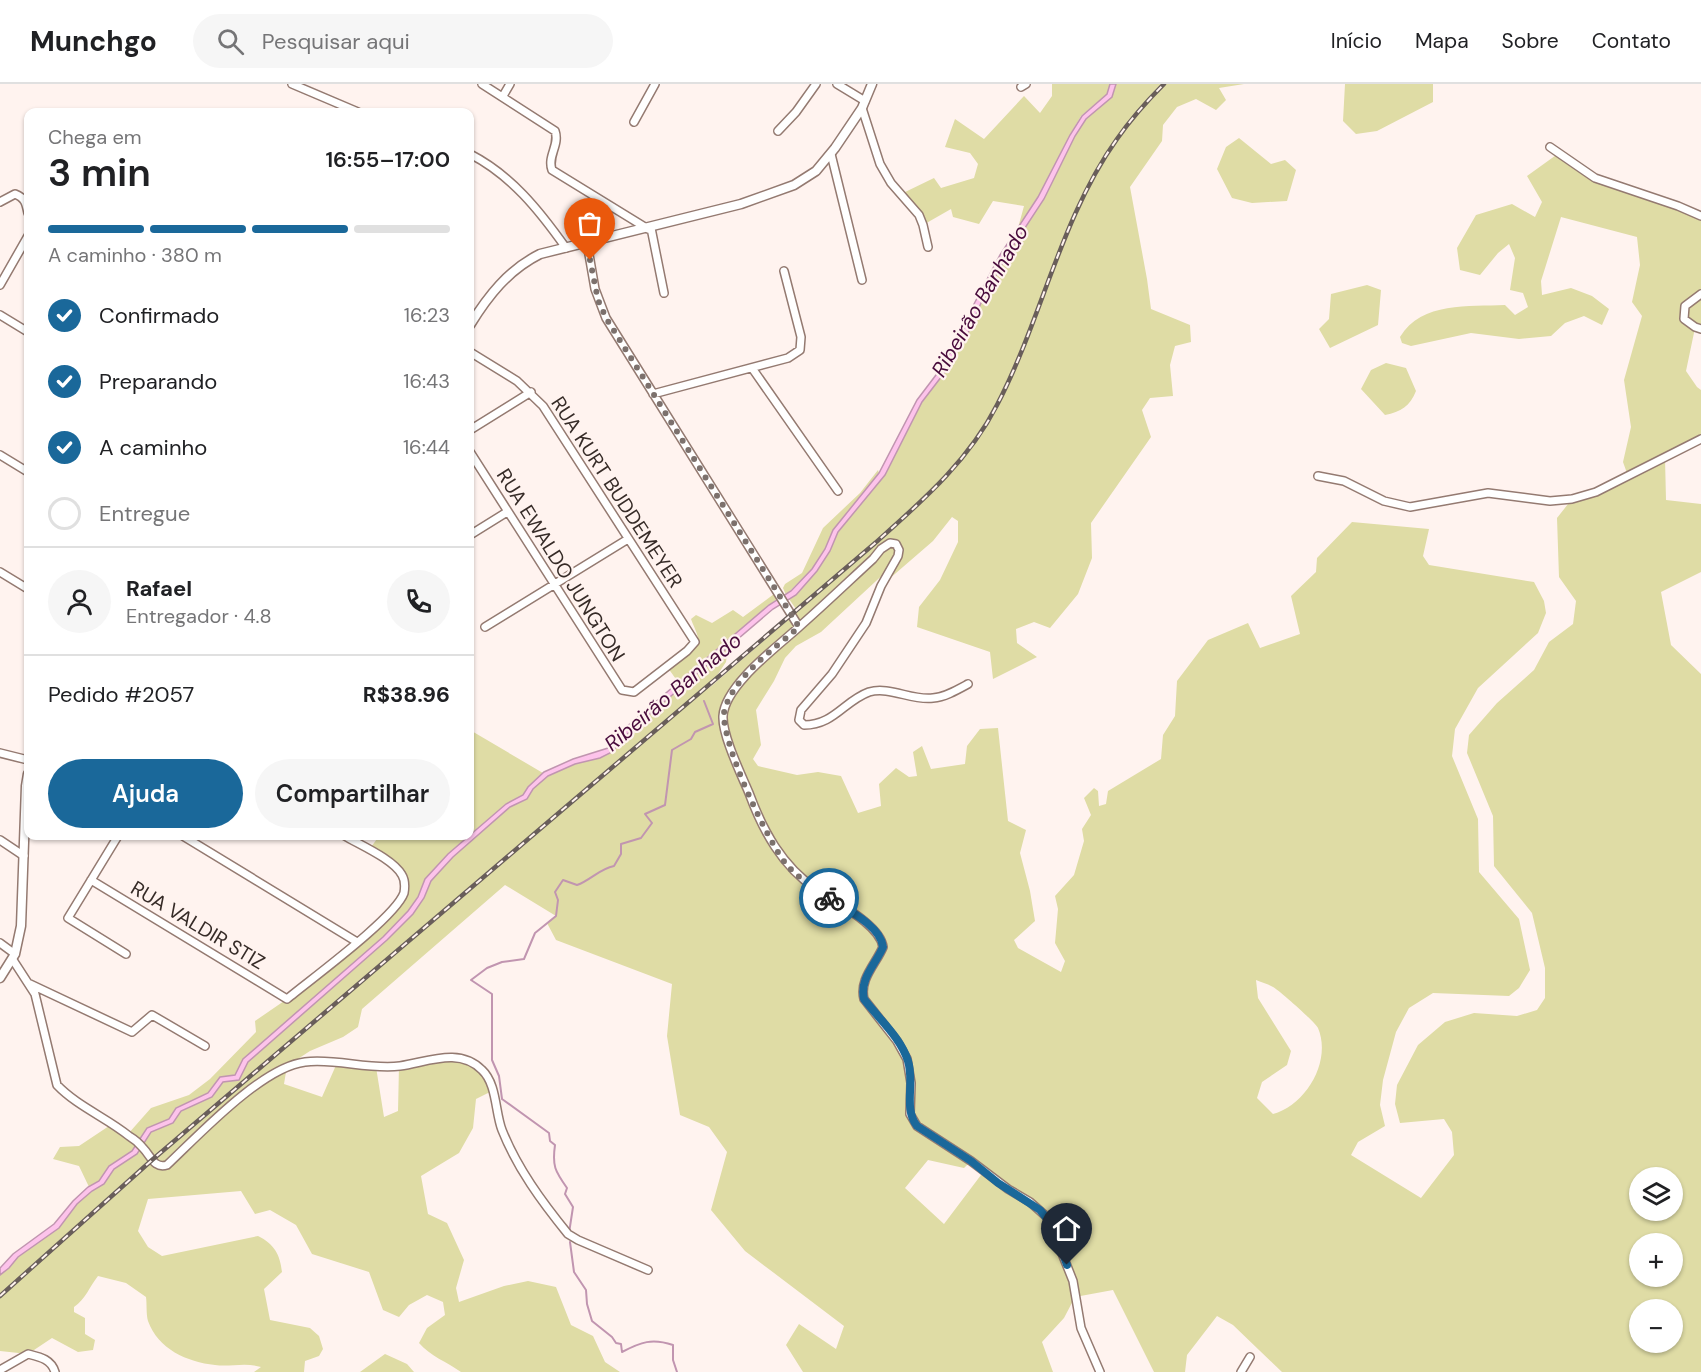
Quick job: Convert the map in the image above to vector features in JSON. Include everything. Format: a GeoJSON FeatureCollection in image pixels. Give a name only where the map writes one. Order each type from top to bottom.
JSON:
{"type":"FeatureCollection","features":[{"type":"Feature","properties":{"kind":"street"},"geometry":{"type":"LineString","coordinates":[[292,84],[349,108]]}},
{"type":"Feature","properties":{"kind":"street"},"geometry":{"type":"LineString","coordinates":[[482,84],[555,131],[556,140],[550,161],[552,170],[649,228],[664,293]]}},
{"type":"Feature","properties":{"kind":"street"},"geometry":{"type":"LineString","coordinates":[[503,96],[510,84]]}},
{"type":"Feature","properties":{"kind":"street"},"geometry":{"type":"LineString","coordinates":[[634,122],[655,84]]}},
{"type":"Feature","properties":{"kind":"street"},"geometry":{"type":"LineString","coordinates":[[778,131],[796,112],[816,84]]}},
{"type":"Feature","properties":{"kind":"street"},"geometry":{"type":"LineString","coordinates":[[837,84],[864,104],[880,164],[891,183],[919,215],[928,247]]}},
{"type":"Feature","properties":{"kind":"street"},"geometry":{"type":"LineString","coordinates":[[474,319],[492,292],[513,272],[540,254],[741,204],[779,191],[807,178],[831,154],[864,104],[872,84]]}},
{"type":"Feature","properties":{"kind":"street"},"geometry":{"type":"LineString","coordinates":[[1550,147],[1595,178],[1701,216]]}},
{"type":"Feature","properties":{"kind":"street"},"geometry":{"type":"LineString","coordinates":[[831,154],[862,280]]}},
{"type":"Feature","properties":{"kind":"street"},"geometry":{"type":"LineString","coordinates":[[474,156],[517,187],[535,206],[566,248]]}},
{"type":"Feature","properties":{"kind":"street"},"geometry":{"type":"LineString","coordinates":[[0,202],[15,194],[24,200]]}},
{"type":"Feature","properties":{"kind":"street"},"geometry":{"type":"LineString","coordinates":[[0,285],[24,243]]}},
{"type":"Feature","properties":{"kind":"street"},"geometry":{"type":"LineString","coordinates":[[587,243],[595,289],[602,309],[799,627]]}},
{"type":"Feature","properties":{"kind":"street"},"geometry":{"type":"LineString","coordinates":[[653,394],[788,358],[800,350],[801,337],[784,271]]}},
{"type":"Feature","properties":{"kind":"street"},"geometry":{"type":"LineString","coordinates":[[1701,294],[1685,306],[1684,318],[1701,329]]}},
{"type":"Feature","properties":{"kind":"street"},"geometry":{"type":"LineString","coordinates":[[0,315],[24,330]]}},
{"type":"Feature","properties":{"kind":"street","name":"RUA KURT BUDDEMEYER"},"geometry":{"type":"LineString","coordinates":[[474,354],[531,392],[543,406],[695,642],[687,651],[634,692],[628,692]]}},
{"type":"Feature","properties":{"kind":"street"},"geometry":{"type":"LineString","coordinates":[[752,368],[838,491]]}},
{"type":"Feature","properties":{"kind":"street"},"geometry":{"type":"LineString","coordinates":[[474,428],[531,392]]}},
{"type":"Feature","properties":{"kind":"street"},"geometry":{"type":"LineString","coordinates":[[1318,476],[1344,481],[1384,501],[1410,507],[1488,493],[1550,501],[1572,499],[1596,492],[1701,439]]}},
{"type":"Feature","properties":{"kind":"street"},"geometry":{"type":"LineString","coordinates":[[0,455],[24,470]]}},
{"type":"Feature","properties":{"kind":"street","name":"RUA EWALDO JUNGTON"},"geometry":{"type":"LineString","coordinates":[[474,458],[618,686],[628,692]]}},
{"type":"Feature","properties":{"kind":"street"},"geometry":{"type":"LineString","coordinates":[[474,533],[507,512]]}},
{"type":"Feature","properties":{"kind":"street"},"geometry":{"type":"LineString","coordinates":[[485,627],[628,539]]}},
{"type":"Feature","properties":{"kind":"street"},"geometry":{"type":"LineString","coordinates":[[968,684],[933,699],[911,697],[884,690],[869,692],[848,704],[828,720],[814,725],[804,725],[800,720],[801,710],[832,674],[866,624],[881,586],[898,556],[899,550],[896,544],[890,543],[744,677],[725,707],[724,726],[751,799],[772,844],[807,884],[859,918],[880,936],[883,947],[863,983],[862,991],[864,999],[897,1041],[907,1059],[911,1083],[910,1114],[913,1121],[917,1126],[1030,1202],[1048,1218],[1073,1281],[1076,1309],[1084,1337],[1100,1372]]}},
{"type":"Feature","properties":{"kind":"street"},"geometry":{"type":"LineString","coordinates":[[0,572],[24,587]]}},
{"type":"Feature","properties":{"kind":"street"},"geometry":{"type":"LineString","coordinates":[[0,753],[24,759]]}},
{"type":"Feature","properties":{"kind":"street"},"geometry":{"type":"LineString","coordinates":[[0,840],[24,856]]}},
{"type":"Feature","properties":{"kind":"street"},"geometry":{"type":"LineString","coordinates":[[0,978],[14,957],[22,918],[24,840]]}},
{"type":"Feature","properties":{"kind":"street"},"geometry":{"type":"LineString","coordinates":[[116,840],[68,918],[126,954]]}},
{"type":"Feature","properties":{"kind":"street"},"geometry":{"type":"LineString","coordinates":[[190,840],[357,942],[400,901],[404,893],[404,879],[394,866],[352,840]]}},
{"type":"Feature","properties":{"kind":"street","name":"RUA VALDIR STIZ"},"geometry":{"type":"LineString","coordinates":[[91,880],[287,999],[357,942]]}},
{"type":"Feature","properties":{"kind":"street"},"geometry":{"type":"LineString","coordinates":[[0,944],[14,957],[30,984],[38,1005],[57,1085],[68,1095],[134,1139],[156,1164],[161,1166],[167,1164],[256,1086],[277,1072],[295,1064],[321,1061],[389,1067],[445,1057],[460,1058],[478,1066],[486,1074],[502,1130],[521,1170],[567,1234],[648,1270]]}},
{"type":"Feature","properties":{"kind":"street"},"geometry":{"type":"LineString","coordinates":[[30,984],[132,1032],[152,1015],[205,1046]]}},
{"type":"Feature","properties":{"kind":"street"},"geometry":{"type":"LineString","coordinates":[[0,1370],[28,1354],[42,1358],[53,1365],[55,1372]]}},
{"type":"Feature","properties":{"kind":"street"},"geometry":{"type":"LineString","coordinates":[[1240,1372],[1250,1357]]}},
{"type":"Feature","properties":{"kind":"shaded area"},"geometry":{"type":"Polygon","coordinates":[[[1052,84],[1110,84],[1107,94],[1081,116],[1038,197],[1018,228],[1024,206],[993,201],[979,224],[953,217],[951,209],[923,225],[901,194],[934,178],[941,188],[974,178],[978,164],[970,153],[945,147],[955,119],[984,139],[1024,96],[1040,113],[1052,96],[1052,84]]]}},
{"type":"Feature","properties":{"kind":"shaded area"},"geometry":{"type":"Polygon","coordinates":[[[1116,84],[1244,84],[1219,88],[1226,100],[1216,110],[1196,99],[1177,107],[1163,125],[1162,141],[1130,187],[1151,309],[1190,325],[1191,342],[1175,346],[1170,365],[1173,396],[1150,398],[1142,410],[1151,437],[1091,523],[1092,558],[1078,594],[1050,628],[1034,622],[1016,629],[1017,643],[1037,657],[993,679],[990,652],[917,627],[919,607],[940,580],[958,542],[958,521],[952,517],[933,541],[881,586],[889,569],[821,632],[796,646],[785,658],[756,710],[761,745],[753,759],[758,766],[797,775],[818,772],[841,776],[858,813],[881,806],[879,784],[896,768],[909,777],[917,776],[913,752],[922,746],[931,769],[965,764],[967,746],[980,729],[998,728],[1008,821],[1026,830],[1020,853],[1035,921],[1014,940],[1018,948],[1061,972],[1065,961],[1055,943],[1058,909],[1055,896],[1074,875],[1084,841],[1082,829],[1091,815],[1084,798],[1094,788],[1098,791],[1099,806],[1106,804],[1108,791],[1161,759],[1163,735],[1175,716],[1177,681],[1208,640],[1248,623],[1260,648],[1300,634],[1291,596],[1316,572],[1317,558],[1352,522],[1429,529],[1423,556],[1429,565],[1534,582],[1544,601],[1546,613],[1538,633],[1478,688],[1455,729],[1452,756],[1478,819],[1479,872],[1519,919],[1530,970],[1519,988],[1509,996],[1433,993],[1409,1008],[1396,1032],[1383,1080],[1380,1105],[1385,1126],[1358,1142],[1351,1155],[1421,1198],[1454,1155],[1452,1132],[1444,1119],[1400,1123],[1395,1104],[1397,1085],[1418,1045],[1445,1022],[1474,1013],[1517,1016],[1537,1010],[1545,998],[1545,968],[1532,913],[1494,866],[1493,816],[1467,753],[1469,735],[1497,703],[1534,670],[1549,642],[1573,624],[1576,601],[1559,577],[1557,518],[1572,499],[1628,476],[1623,462],[1631,427],[1624,380],[1642,316],[1632,302],[1640,265],[1637,237],[1561,217],[1541,281],[1542,295],[1571,288],[1592,296],[1609,309],[1602,325],[1584,316],[1565,323],[1551,336],[1519,339],[1471,333],[1411,346],[1402,343],[1400,337],[1409,325],[1421,317],[1447,308],[1505,305],[1515,315],[1528,307],[1523,293],[1510,290],[1515,258],[1509,244],[1498,253],[1480,275],[1460,270],[1457,248],[1476,215],[1512,204],[1535,217],[1542,202],[1527,176],[1559,153],[1595,178],[1701,216],[1701,329],[1695,328],[1686,371],[1701,390],[1701,439],[1665,458],[1666,500],[1701,504],[1701,572],[1661,592],[1671,645],[1701,674],[1701,1372],[1282,1372],[1233,1325],[1217,1316],[1187,1355],[1185,1372],[1154,1372],[1113,1290],[1075,1297],[1064,1318],[1042,1342],[1053,1372],[803,1372],[786,1345],[799,1324],[836,1349],[844,1326],[745,1251],[711,1210],[727,1152],[709,1127],[680,1115],[667,1036],[672,984],[556,940],[547,923],[556,916],[505,885],[362,1009],[358,1027],[343,1037],[310,1051],[287,1066],[284,1084],[322,1097],[337,1063],[376,1067],[384,1117],[398,1111],[399,1066],[445,1057],[479,1067],[492,1091],[476,1099],[473,1128],[459,1153],[421,1176],[428,1214],[447,1223],[464,1260],[456,1288],[459,1302],[504,1286],[528,1281],[556,1287],[571,1325],[593,1336],[605,1362],[620,1372],[461,1372],[433,1355],[419,1343],[427,1328],[445,1315],[443,1302],[427,1295],[409,1305],[399,1317],[383,1310],[369,1272],[312,1254],[296,1225],[270,1210],[255,1214],[241,1191],[148,1199],[138,1231],[148,1247],[162,1256],[258,1236],[268,1242],[278,1255],[282,1272],[264,1289],[270,1320],[310,1328],[319,1336],[323,1349],[319,1356],[305,1361],[304,1372],[254,1372],[261,1367],[215,1365],[184,1357],[166,1346],[153,1331],[147,1318],[146,1297],[126,1283],[98,1276],[74,1307],[74,1312],[85,1318],[85,1334],[95,1340],[93,1350],[78,1352],[52,1338],[28,1354],[0,1351],[0,1272],[16,1256],[57,1226],[90,1189],[79,1166],[53,1159],[60,1147],[79,1146],[112,1124],[128,1134],[151,1108],[189,1095],[210,1079],[256,1032],[255,1021],[287,999],[387,916],[404,893],[402,875],[369,850],[376,840],[474,840],[474,732],[548,776],[575,764],[600,758],[612,752],[630,731],[728,647],[726,662],[708,689],[844,571],[796,609],[789,599],[817,571],[830,551],[838,532],[885,475],[922,402],[945,372],[968,333],[1006,257],[1044,199],[1075,136],[1086,119],[1112,97],[1116,84]],[[1256,980],[1258,998],[1291,1051],[1287,1065],[1262,1082],[1257,1098],[1273,1114],[1285,1109],[1305,1092],[1319,1067],[1322,1054],[1316,1025],[1277,989],[1256,980]],[[928,1160],[905,1188],[944,1224],[984,1171],[971,1161],[964,1168],[928,1160]]]}},
{"type":"Feature","properties":{"kind":"shaded area"},"geometry":{"type":"Polygon","coordinates":[[[1345,84],[1433,84],[1433,102],[1377,131],[1356,134],[1343,121],[1345,84]]]}},
{"type":"Feature","properties":{"kind":"shaded area"},"geometry":{"type":"Polygon","coordinates":[[[1239,138],[1271,164],[1285,160],[1296,170],[1287,201],[1252,203],[1232,198],[1217,169],[1226,147],[1239,138]]]}},
{"type":"Feature","properties":{"kind":"shaded area"},"geometry":{"type":"Polygon","coordinates":[[[1367,285],[1381,290],[1378,325],[1330,348],[1319,329],[1329,319],[1331,294],[1367,285]]]}},
{"type":"Feature","properties":{"kind":"shaded area"},"geometry":{"type":"Polygon","coordinates":[[[1386,363],[1406,368],[1416,391],[1404,408],[1385,415],[1361,389],[1371,370],[1386,363]]]}},
{"type":"Feature","properties":{"kind":"shaded area"},"geometry":{"type":"Polygon","coordinates":[[[878,470],[879,473],[833,530],[825,549],[812,569],[786,595],[783,588],[785,584],[802,573],[823,528],[860,493],[878,470]]]}},
{"type":"Feature","properties":{"kind":"shaded area"},"geometry":{"type":"Polygon","coordinates":[[[774,594],[778,598],[678,682],[668,668],[687,656],[698,643],[691,619],[696,615],[712,623],[733,610],[743,617],[774,594]]]}},
{"type":"Feature","properties":{"kind":"shaded area"},"geometry":{"type":"Polygon","coordinates":[[[385,1354],[407,1364],[414,1372],[360,1372],[385,1354]]]}},
{"type":"Feature","properties":{"kind":"water","name":"Ribeirão Banhado"},"geometry":{"type":"Polygon","coordinates":[[[1110,84],[1116,84],[1112,97],[1086,119],[1075,136],[1044,199],[1006,257],[968,333],[945,372],[922,402],[885,475],[838,532],[830,551],[817,571],[796,595],[773,609],[630,731],[612,752],[548,776],[533,789],[527,799],[510,807],[474,839],[474,832],[506,804],[523,795],[544,772],[573,759],[608,748],[625,728],[769,605],[791,591],[812,569],[825,549],[833,530],[879,473],[917,400],[939,371],[963,332],[974,304],[1000,255],[1038,197],[1070,135],[1082,116],[1107,94],[1110,84]]]}},
{"type":"Feature","properties":{"kind":"water"},"geometry":{"type":"Polygon","coordinates":[[[464,840],[472,840],[431,881],[424,898],[413,914],[387,940],[248,1062],[239,1080],[223,1082],[212,1097],[181,1111],[173,1123],[151,1132],[137,1154],[114,1169],[104,1184],[77,1204],[59,1228],[18,1257],[0,1275],[0,1268],[13,1254],[54,1224],[73,1201],[88,1187],[99,1181],[109,1166],[132,1151],[147,1128],[169,1119],[176,1108],[208,1093],[220,1077],[235,1075],[243,1059],[383,937],[408,911],[418,897],[425,879],[464,840]]]}},
{"type":"Feature","properties":{"kind":"waterway"},"geometry":{"type":"LineString","coordinates":[[569,1233],[573,1207],[565,1194],[567,1188],[555,1168],[555,1145],[550,1141],[549,1133],[502,1099],[499,1076],[492,1060],[492,994],[471,980],[487,968],[502,962],[524,959],[535,933],[556,916],[558,900],[555,892],[563,880],[577,885],[614,866],[621,854],[621,844],[641,838],[652,823],[645,814],[665,805],[672,750],[691,739],[695,732],[713,724],[704,701]]}},
{"type":"Feature","properties":{"kind":"waterway"},"geometry":{"type":"LineString","coordinates":[[570,1242],[574,1272],[586,1290],[592,1321],[616,1343],[621,1344],[622,1352],[647,1342],[673,1345],[673,1360],[677,1372]]}},
{"type":"Feature","properties":{"kind":"railway"},"geometry":{"type":"LineString","coordinates":[[0,1296],[152,1160],[874,544],[942,480],[972,445],[997,405],[1027,338],[1066,236],[1097,170],[1128,124],[1164,84]]}},
{"type":"Feature","properties":{"kind":"way so far"},"geometry":{"type":"LineString","coordinates":[[590,260],[598,300],[606,318],[799,627],[744,677],[725,707],[724,726],[751,799],[772,844],[795,873],[829,898]]}},
{"type":"Feature","properties":{"kind":"route"},"geometry":{"type":"LineString","coordinates":[[829,898],[873,928],[882,941],[883,947],[863,983],[862,991],[864,999],[897,1041],[907,1059],[911,1083],[909,1106],[913,1121],[917,1126],[971,1161],[998,1183],[1040,1210],[1053,1226],[1067,1265]]}}]}
